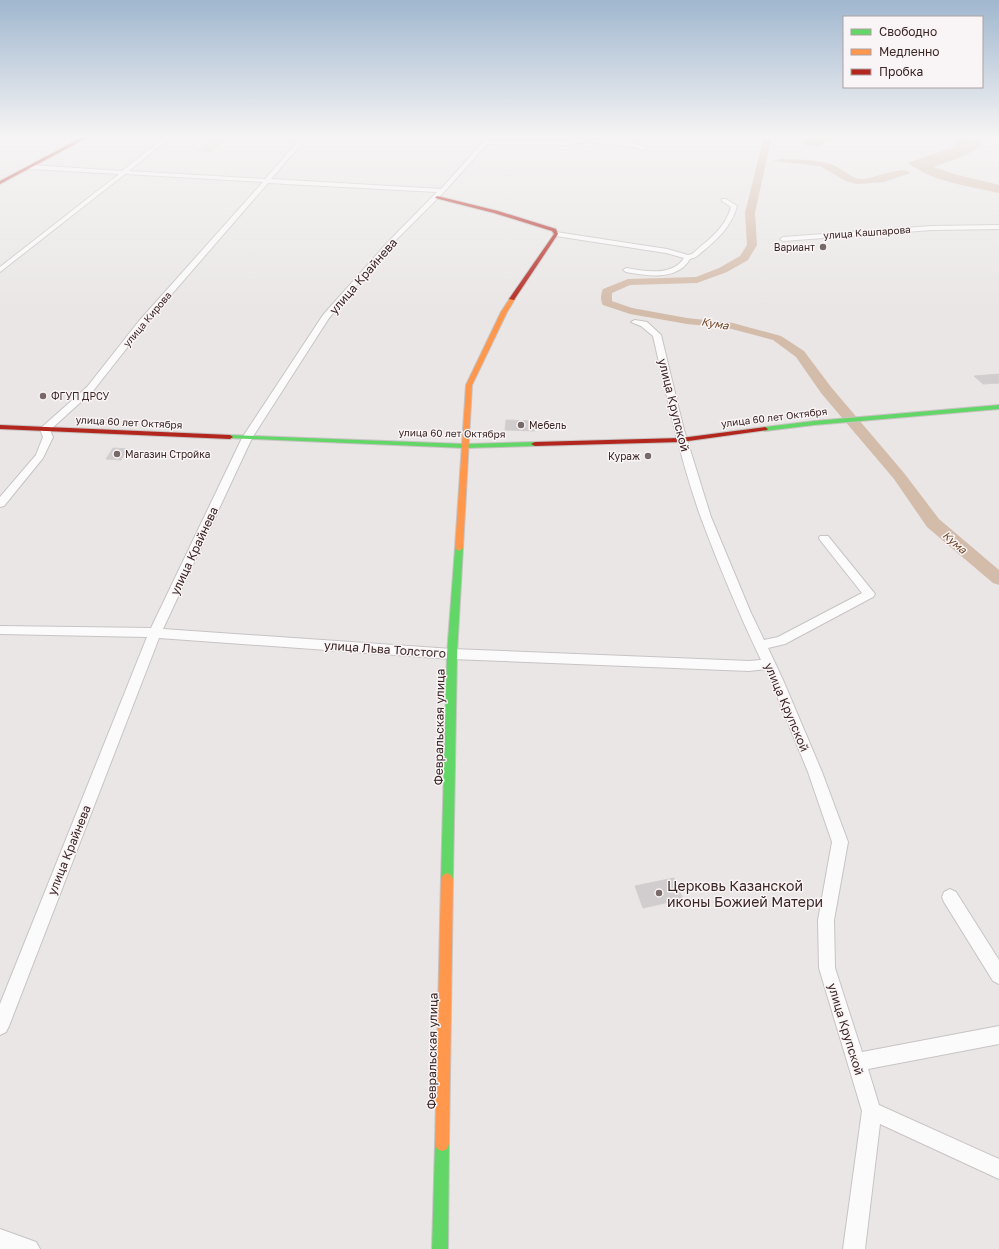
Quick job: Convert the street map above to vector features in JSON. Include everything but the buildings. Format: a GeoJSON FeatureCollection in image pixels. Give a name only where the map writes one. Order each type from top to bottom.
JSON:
{"type":"FeatureCollection","features":[{"type":"Feature","properties":{"kind":"main road"},"geometry":{"type":"LineString","coordinates":[[439,194],[555,232]]}},
{"type":"Feature","properties":{"kind":"main road","name":"Февральская улица"},"geometry":{"type":"LineString","coordinates":[[440,1249],[452,654],[469,385],[504,312],[555,232]]}},
{"type":"Feature","properties":{"kind":"main road","name":"улица 60 лет Октября"},"geometry":{"type":"LineString","coordinates":[[0,427],[465,446],[681,440],[814,423],[999,407]]}},
{"type":"Feature","properties":{"kind":"street"},"geometry":{"type":"LineString","coordinates":[[0,270],[96,193]]}},
{"type":"Feature","properties":{"kind":"street","name":"улица Кирова"},"geometry":{"type":"LineString","coordinates":[[45,429],[90,389],[142,323],[255,193]]}},
{"type":"Feature","properties":{"kind":"street"},"geometry":{"type":"LineString","coordinates":[[430,193],[439,194]]}},
{"type":"Feature","properties":{"kind":"street","name":"улица Крайнева"},"geometry":{"type":"LineString","coordinates":[[0,1026],[155,633],[247,438],[326,317],[389,244],[439,194]]}},
{"type":"Feature","properties":{"kind":"street"},"geometry":{"type":"LineString","coordinates":[[555,232],[667,250],[688,257],[694,256],[698,251],[716,238],[725,228],[733,214],[734,206],[724,200]]}},
{"type":"Feature","properties":{"kind":"street","name":"улица Кашпарова"},"geometry":{"type":"LineString","coordinates":[[783,239],[932,228],[999,227]]}},
{"type":"Feature","properties":{"kind":"street"},"geometry":{"type":"LineString","coordinates":[[626,270],[649,273],[675,270],[684,265],[688,257]]}},
{"type":"Feature","properties":{"kind":"street","name":"улица Крупской"},"geometry":{"type":"LineString","coordinates":[[635,322],[644,324],[657,335],[681,440],[694,476],[706,517],[745,613],[769,664],[815,772],[840,842],[826,920],[827,968],[872,1111],[854,1249]]}},
{"type":"Feature","properties":{"kind":"street"},"geometry":{"type":"LineString","coordinates":[[0,504],[40,456],[48,437],[45,429]]}},
{"type":"Feature","properties":{"kind":"street"},"geometry":{"type":"LineString","coordinates":[[760,645],[781,640],[868,594],[824,538]]}},
{"type":"Feature","properties":{"kind":"street","name":"улица Льва Толстого"},"geometry":{"type":"LineString","coordinates":[[0,630],[155,633],[452,654],[749,666],[769,664]]}},
{"type":"Feature","properties":{"kind":"street"},"geometry":{"type":"LineString","coordinates":[[950,897],[999,975]]}},
{"type":"Feature","properties":{"kind":"street"},"geometry":{"type":"LineString","coordinates":[[857,1062],[999,1035]]}},
{"type":"Feature","properties":{"kind":"street"},"geometry":{"type":"LineString","coordinates":[[872,1111],[999,1169]]}},
{"type":"Feature","properties":{"kind":"street"},"geometry":{"type":"LineString","coordinates":[[0,1239],[29,1249]]}},
{"type":"Feature","properties":{"kind":"waterway","name":"Кума"},"geometry":{"type":"LineString","coordinates":[[755,193],[750,213],[752,245],[744,258],[723,270],[697,280],[628,282],[607,291],[607,303],[630,311],[687,321],[729,325],[777,338],[800,354],[826,390],[899,476],[933,523],[999,579]]}},
{"type":"Feature","properties":{"kind":"traffic: fast"},"geometry":{"type":"LineString","coordinates":[[765,429],[814,423],[999,407]]}},
{"type":"Feature","properties":{"kind":"traffic: fast"},"geometry":{"type":"LineString","coordinates":[[230,437],[465,446],[535,444]]}},
{"type":"Feature","properties":{"kind":"traffic: fast"},"geometry":{"type":"LineString","coordinates":[[447,879],[452,654],[459,548]]}},
{"type":"Feature","properties":{"kind":"traffic: fast"},"geometry":{"type":"LineString","coordinates":[[440,1249],[442,1144]]}},
{"type":"Feature","properties":{"kind":"traffic: slow"},"geometry":{"type":"LineString","coordinates":[[459,548],[469,385],[504,312],[512,299]]}},
{"type":"Feature","properties":{"kind":"traffic: slow"},"geometry":{"type":"LineString","coordinates":[[442,1144],[447,879]]}},
{"type":"Feature","properties":{"kind":"traffic: jam"},"geometry":{"type":"LineString","coordinates":[[437,197],[496,212],[554,230],[556,234],[512,299]]}},
{"type":"Feature","properties":{"kind":"traffic: jam"},"geometry":{"type":"LineString","coordinates":[[0,427],[230,437]]}},
{"type":"Feature","properties":{"kind":"traffic: jam"},"geometry":{"type":"LineString","coordinates":[[535,444],[681,440],[765,429]]}},
{"type":"Feature","properties":{"kind":"place","name":"Вариант"},"geometry":{"type":"Point","coordinates":[823,247]}},
{"type":"Feature","properties":{"kind":"place","name":"ФГУП ДРСУ"},"geometry":{"type":"Point","coordinates":[43,396]}},
{"type":"Feature","properties":{"kind":"place","name":"Мебель"},"geometry":{"type":"Point","coordinates":[521,425]}},
{"type":"Feature","properties":{"kind":"place","name":"Магазин Стройка"},"geometry":{"type":"Point","coordinates":[117,454]}},
{"type":"Feature","properties":{"kind":"place","name":"Кураж"},"geometry":{"type":"Point","coordinates":[648,456]}},
{"type":"Feature","properties":{"kind":"place","name":"Церковь Казанской иконы Божией Матери"},"geometry":{"type":"Point","coordinates":[659,893]}}]}
